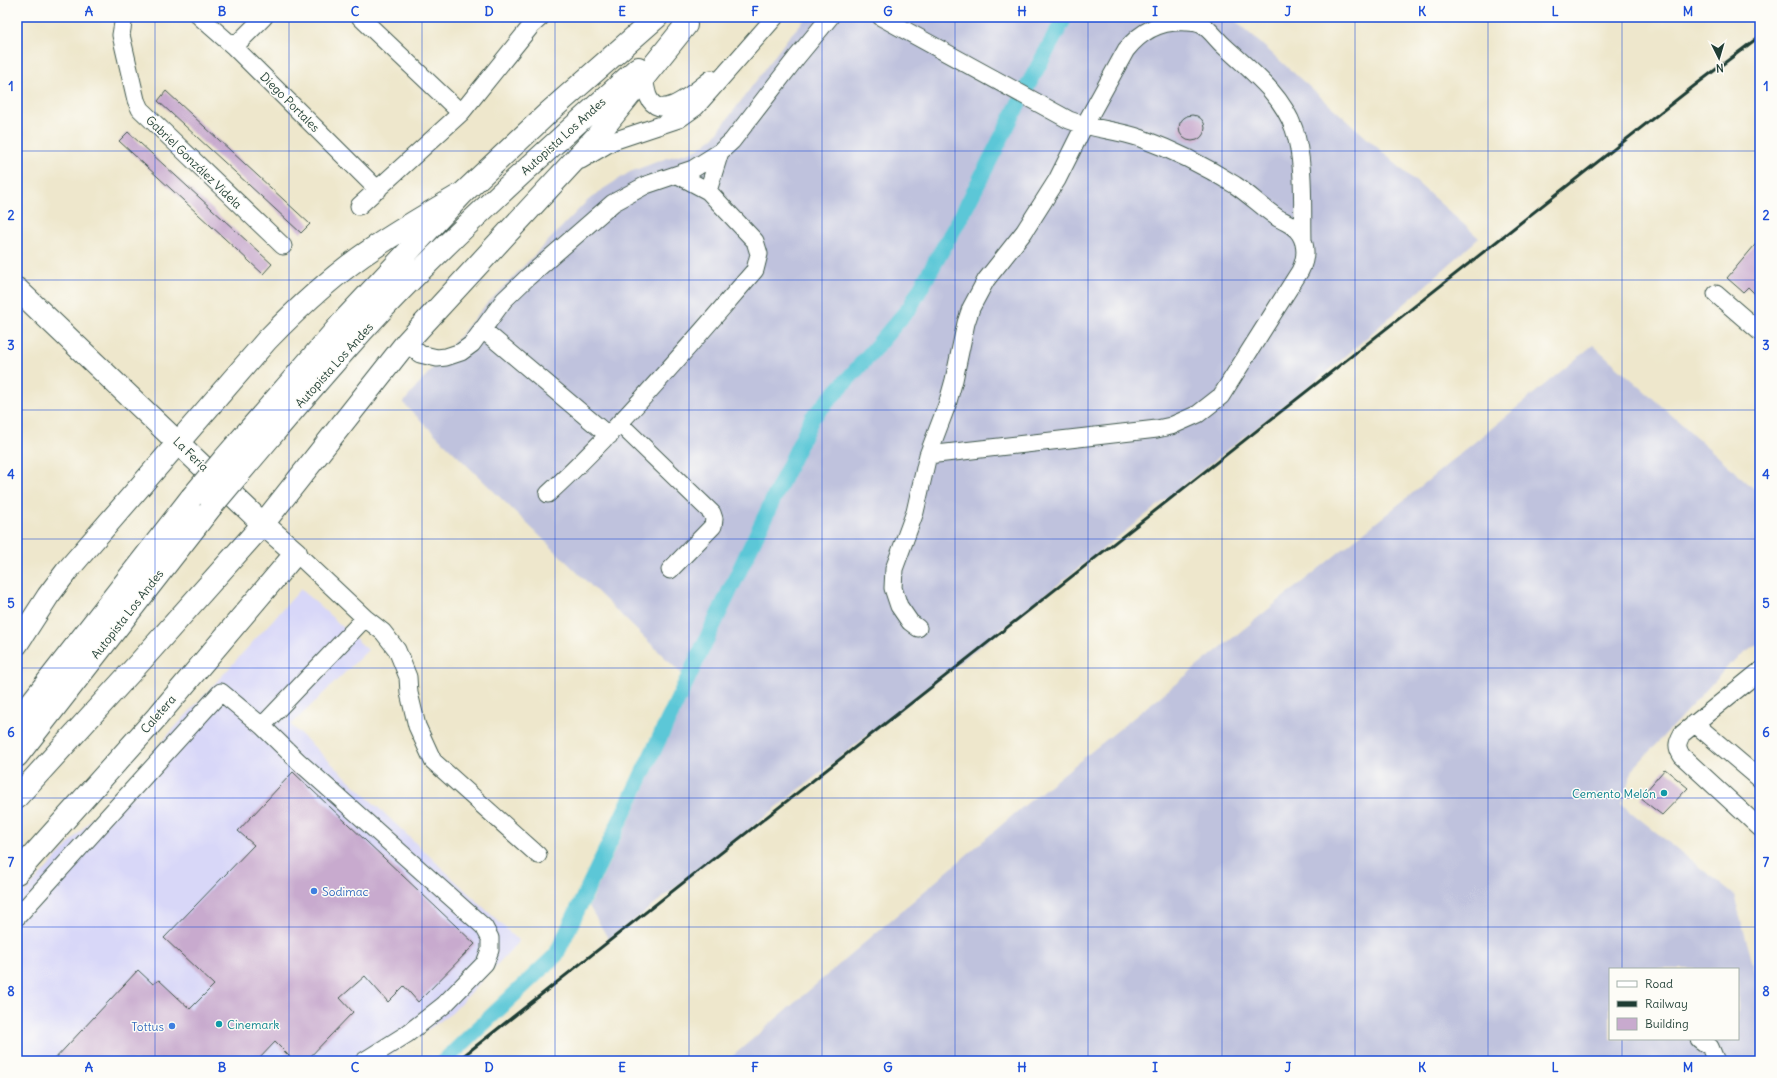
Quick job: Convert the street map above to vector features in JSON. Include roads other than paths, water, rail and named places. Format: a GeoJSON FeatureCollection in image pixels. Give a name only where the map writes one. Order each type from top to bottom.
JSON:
{"type":"FeatureCollection","features":[{"type":"Feature","properties":{"kind":"main road","name":"Autopista Los Andes"},"geometry":{"type":"LineString","coordinates":[[17,756],[201,502],[223,460],[347,316],[463,193],[555,107],[657,17]]}},
{"type":"Feature","properties":{"kind":"main road","name":"Autopista Los Andes"},"geometry":{"type":"LineString","coordinates":[[17,721],[201,502],[238,475],[296,406],[418,272],[516,178],[691,21]]}},
{"type":"Feature","properties":{"kind":"main road"},"geometry":{"type":"LineString","coordinates":[[17,797],[263,524],[406,343],[596,137],[691,21]]}},
{"type":"Feature","properties":{"kind":"main road"},"geometry":{"type":"LineString","coordinates":[[17,644],[48,596],[66,572],[267,340],[320,288],[374,247],[463,193]]}},
{"type":"Feature","properties":{"kind":"main road","name":"La Feria"},"geometry":{"type":"LineString","coordinates":[[17,289],[179,442],[263,524],[296,553]]}},
{"type":"Feature","properties":{"kind":"main road","name":"Caletera"},"geometry":{"type":"LineString","coordinates":[[17,873],[157,717],[296,553]]}},
{"type":"Feature","properties":{"kind":"street","name":"Gabriel González Videla"},"geometry":{"type":"LineString","coordinates":[[124,17],[121,36],[136,100],[140,109],[283,246]]}},
{"type":"Feature","properties":{"kind":"street","name":"Diego Portales"},"geometry":{"type":"LineString","coordinates":[[200,17],[234,47],[378,190]]}},
{"type":"Feature","properties":{"kind":"street"},"geometry":{"type":"LineString","coordinates":[[234,47],[264,17]]}},
{"type":"Feature","properties":{"kind":"street"},"geometry":{"type":"LineString","coordinates":[[360,17],[461,113]]}},
{"type":"Feature","properties":{"kind":"street"},"geometry":{"type":"LineString","coordinates":[[569,167],[613,141],[686,116],[696,107],[775,17]]}},
{"type":"Feature","properties":{"kind":"street"},"geometry":{"type":"LineString","coordinates":[[406,343],[413,349],[428,356],[446,358],[466,348],[504,300],[582,228],[613,203],[646,185],[678,175],[707,162],[720,152],[732,141],[830,17]]}},
{"type":"Feature","properties":{"kind":"street"},"geometry":{"type":"LineString","coordinates":[[880,17],[1055,114],[1084,126],[1117,131],[1139,138],[1187,158],[1235,185],[1279,218],[1291,224],[1300,234],[1303,241]]}},
{"type":"Feature","properties":{"kind":"street"},"geometry":{"type":"LineString","coordinates":[[359,206],[461,113],[531,20]]}},
{"type":"Feature","properties":{"kind":"street"},"geometry":{"type":"LineString","coordinates":[[918,628],[910,622],[899,606],[893,588],[893,578],[896,561],[915,512],[928,455],[947,406],[954,380],[962,338],[971,308],[986,280],[1015,244],[1041,206],[1126,50],[1141,34],[1155,27],[1171,22],[1202,25],[1272,92],[1289,116],[1294,128],[1300,152],[1303,241],[1305,257],[1300,271],[1221,396],[1198,414],[1171,426],[1157,429],[928,455]]}},
{"type":"Feature","properties":{"kind":"street"},"geometry":{"type":"LineString","coordinates":[[644,78],[648,96],[654,105],[659,108],[663,108],[671,106],[687,97],[741,56]]}},
{"type":"Feature","properties":{"kind":"street"},"geometry":{"type":"LineString","coordinates":[[708,191],[720,152]]}},
{"type":"Feature","properties":{"kind":"street"},"geometry":{"type":"LineString","coordinates":[[548,494],[614,430],[755,270],[759,254],[755,241],[708,191],[678,175]]}},
{"type":"Feature","properties":{"kind":"street"},"geometry":{"type":"LineString","coordinates":[[1716,294],[1760,332]]}},
{"type":"Feature","properties":{"kind":"street"},"geometry":{"type":"LineString","coordinates":[[482,329],[614,430],[712,513],[714,519],[713,526],[670,570]]}},
{"type":"Feature","properties":{"kind":"street","name":"La Feria"},"geometry":{"type":"LineString","coordinates":[[296,553],[365,618],[383,632],[402,659],[408,676],[411,704],[417,726],[432,760],[538,855]]}},
{"type":"Feature","properties":{"kind":"street"},"geometry":{"type":"LineString","coordinates":[[262,726],[365,618]]}},
{"type":"Feature","properties":{"kind":"street"},"geometry":{"type":"LineString","coordinates":[[1760,671],[1694,723],[1682,734],[1677,743],[1677,749],[1682,756],[1760,828]]}},
{"type":"Feature","properties":{"kind":"street"},"geometry":{"type":"LineString","coordinates":[[17,917],[221,692],[262,726],[298,761],[484,927],[490,938],[490,950],[485,963],[444,1005],[408,1034],[364,1061]]}},
{"type":"Feature","properties":{"kind":"street"},"geometry":{"type":"LineString","coordinates":[[1694,723],[1760,779]]}},
{"type":"Feature","properties":{"kind":"street"},"geometry":{"type":"LineString","coordinates":[[1700,1040],[1710,1047],[1716,1061]]}},
{"type":"Feature","properties":{"kind":"waterway"},"geometry":{"type":"LineString","coordinates":[[444,1061],[556,955],[812,418],[857,369],[910,307],[964,211],[1027,87],[1065,17]]}},
{"type":"Feature","properties":{"kind":"railway"},"geometry":{"type":"LineString","coordinates":[[457,1061],[1694,86],[1760,36]]}},
{"type":"Feature","properties":{"kind":"place","name":"Cemento Melón"},"geometry":{"type":"Point","coordinates":[1664,793]}},
{"type":"Feature","properties":{"kind":"place","name":"Sodimac"},"geometry":{"type":"Point","coordinates":[314,891]}},
{"type":"Feature","properties":{"kind":"place","name":"Cinemark"},"geometry":{"type":"Point","coordinates":[219,1024]}},
{"type":"Feature","properties":{"kind":"place","name":"Tottus"},"geometry":{"type":"Point","coordinates":[172,1026]}}]}
